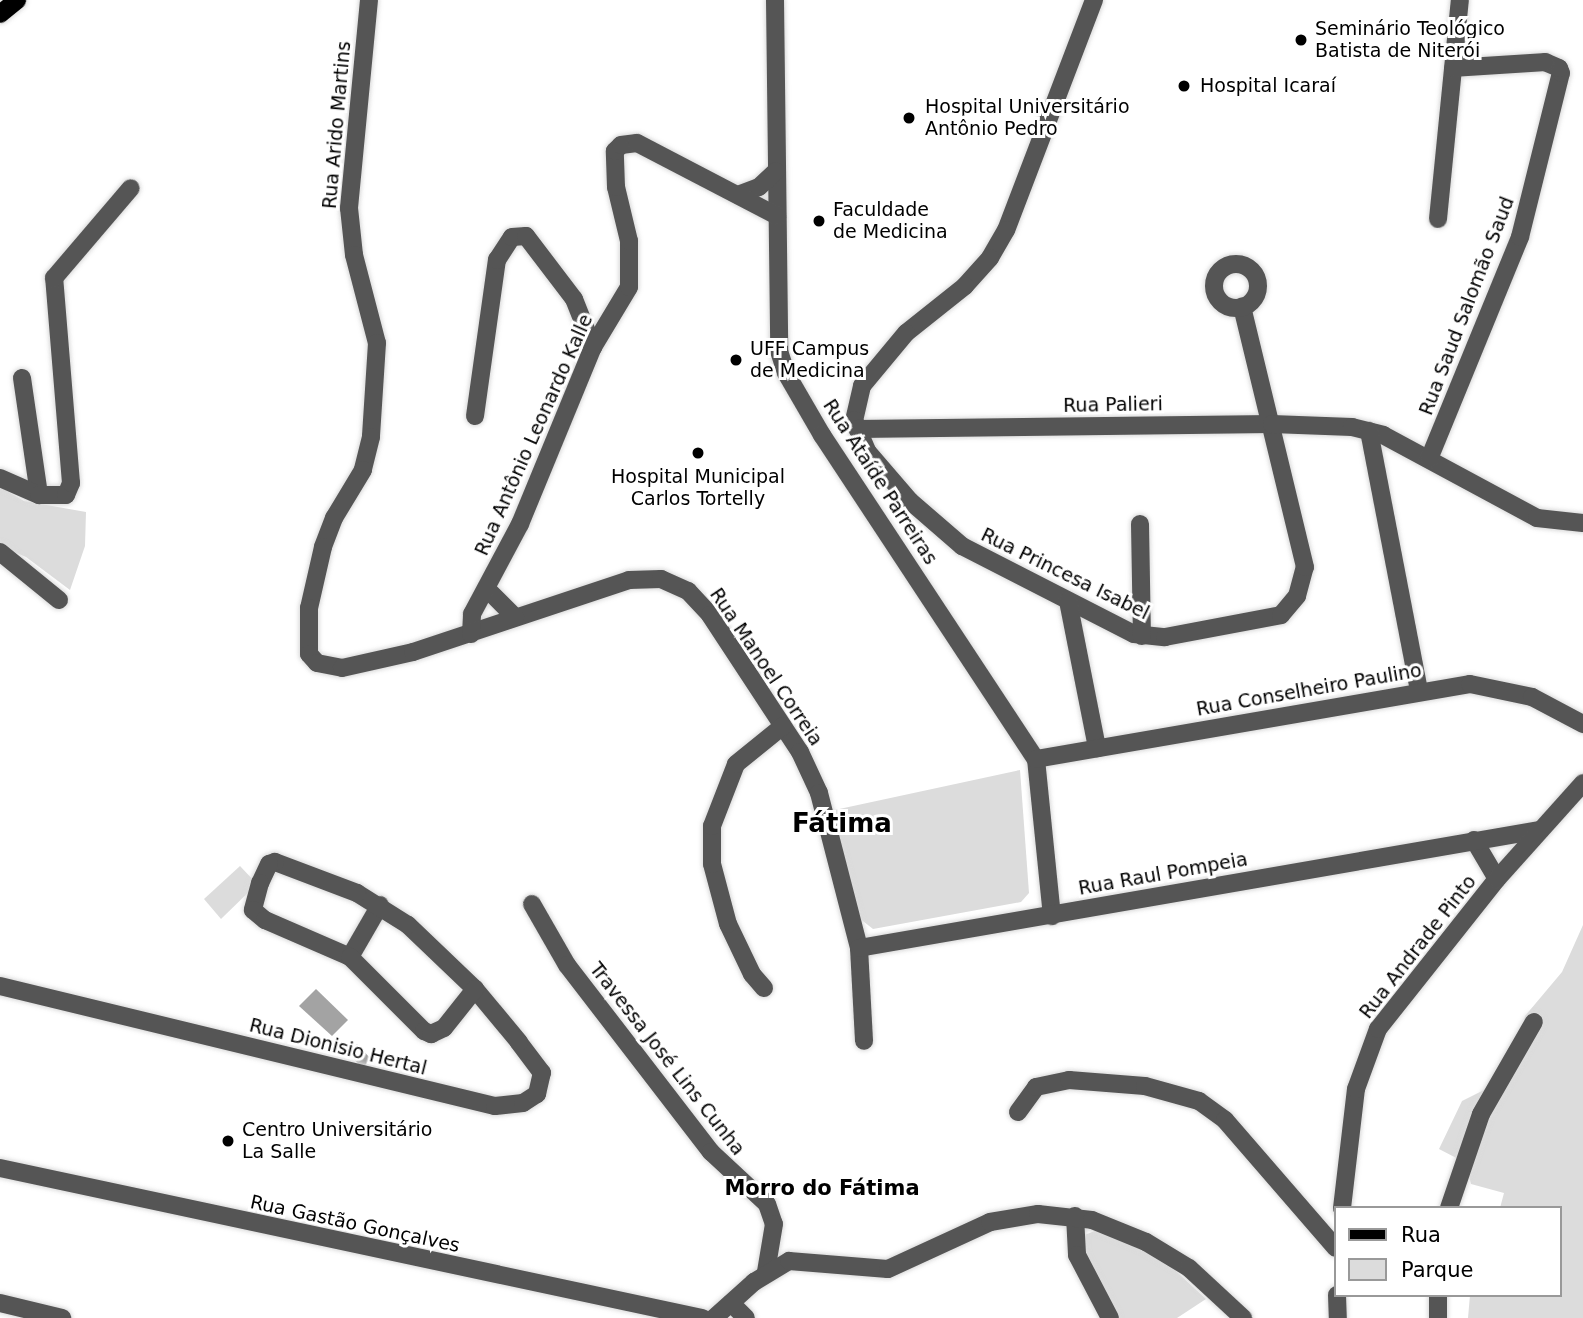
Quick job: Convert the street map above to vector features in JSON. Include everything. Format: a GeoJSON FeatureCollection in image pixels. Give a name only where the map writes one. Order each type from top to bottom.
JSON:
{"type":"FeatureCollection","features":[{"type":"Feature","properties":{"kind":"main road"},"geometry":{"type":"LineString","coordinates":[[0,6],[15,0]]}},
{"type":"Feature","properties":{"kind":"main road"},"geometry":{"type":"LineString","coordinates":[[0,14],[15,0]]}},
{"type":"Feature","properties":{"kind":"street","name":"Rua Arido Martins"},"geometry":{"type":"LineString","coordinates":[[369,0],[349,208],[354,255],[377,343],[371,437],[363,470],[334,518],[323,547],[309,608],[309,654],[317,663],[342,668],[471,634]]}},
{"type":"Feature","properties":{"kind":"street","name":"Rua Ataíde Parreiras"},"geometry":{"type":"LineString","coordinates":[[775,0],[779,351],[786,373],[1036,759],[1052,916]]}},
{"type":"Feature","properties":{"kind":"street"},"geometry":{"type":"LineString","coordinates":[[857,429],[854,406],[873,369],[906,333],[979,273],[1006,230],[1094,0]]}},
{"type":"Feature","properties":{"kind":"street"},"geometry":{"type":"LineString","coordinates":[[1438,219],[1460,0]]}},
{"type":"Feature","properties":{"kind":"street","name":"Rua Saud Salomão Saud"},"geometry":{"type":"LineString","coordinates":[[1429,459],[1520,237],[1560,73],[1559,68],[1545,62],[1453,68]]}},
{"type":"Feature","properties":{"kind":"street","name":"Rua Antônio Leonardo Kalle"},"geometry":{"type":"LineString","coordinates":[[471,634],[472,614],[520,524],[593,347],[629,287],[629,241],[616,187],[615,151],[621,145],[637,143],[738,195]]}},
{"type":"Feature","properties":{"kind":"street"},"geometry":{"type":"LineString","coordinates":[[738,195],[759,187],[776,171]]}},
{"type":"Feature","properties":{"kind":"street"},"geometry":{"type":"LineString","coordinates":[[0,478],[39,495],[66,495],[71,482],[54,278],[131,188]]}},
{"type":"Feature","properties":{"kind":"street"},"geometry":{"type":"LineString","coordinates":[[738,195],[777,216]]}},
{"type":"Feature","properties":{"kind":"street"},"geometry":{"type":"LineString","coordinates":[[475,416],[497,260],[512,237],[526,236],[574,299],[593,347]]}},
{"type":"Feature","properties":{"kind":"street","name":"Rua Princesa Isabel"},"geometry":{"type":"LineString","coordinates":[[857,429],[882,471],[953,540],[995,566],[1142,636],[1165,637],[1268,619],[1289,609],[1297,596],[1305,567],[1242,307]]}},
{"type":"Feature","properties":{"kind":"street"},"geometry":{"type":"LineString","coordinates":[[22,378],[39,495]]}},
{"type":"Feature","properties":{"kind":"street","name":"Rua Palieri"},"geometry":{"type":"LineString","coordinates":[[857,429],[1272,424],[1369,431]]}},
{"type":"Feature","properties":{"kind":"street"},"geometry":{"type":"LineString","coordinates":[[1369,431],[1429,459],[1536,518],[1583,523]]}},
{"type":"Feature","properties":{"kind":"street"},"geometry":{"type":"LineString","coordinates":[[1369,431],[1419,691]]}},
{"type":"Feature","properties":{"kind":"street"},"geometry":{"type":"LineString","coordinates":[[1140,524],[1142,636]]}},
{"type":"Feature","properties":{"kind":"street"},"geometry":{"type":"LineString","coordinates":[[0,552],[59,600]]}},
{"type":"Feature","properties":{"kind":"street","name":"Rua Manoel Correia"},"geometry":{"type":"LineString","coordinates":[[471,634],[629,580],[661,579],[677,584],[709,615],[800,752],[827,816],[859,948],[864,1041]]}},
{"type":"Feature","properties":{"kind":"street"},"geometry":{"type":"LineString","coordinates":[[487,589],[515,617]]}},
{"type":"Feature","properties":{"kind":"street"},"geometry":{"type":"LineString","coordinates":[[1068,601],[1097,748]]}},
{"type":"Feature","properties":{"kind":"street","name":"Rua Conselheiro Paulino"},"geometry":{"type":"LineString","coordinates":[[1036,759],[1470,684],[1510,690],[1583,724]]}},
{"type":"Feature","properties":{"kind":"street"},"geometry":{"type":"LineString","coordinates":[[765,988],[752,974],[729,924],[712,864],[712,826],[736,764],[783,726]]}},
{"type":"Feature","properties":{"kind":"street","name":"Rua Andrade Pinto"},"geometry":{"type":"LineString","coordinates":[[1342,1206],[1350,1122],[1366,1054],[1393,1008],[1497,879],[1583,783]]}},
{"type":"Feature","properties":{"kind":"street","name":"Rua Raul Pompeia"},"geometry":{"type":"LineString","coordinates":[[859,948],[1052,916],[1474,839],[1539,830]]}},
{"type":"Feature","properties":{"kind":"street"},"geometry":{"type":"LineString","coordinates":[[1474,839],[1497,879]]}},
{"type":"Feature","properties":{"kind":"street","name":"Rua Dionisio Hertal"},"geometry":{"type":"LineString","coordinates":[[0,986],[464,1100],[495,1106],[523,1103],[537,1094],[542,1073],[475,989],[408,925],[380,905],[275,862],[269,864],[253,910],[265,920],[351,957],[400,1010],[431,1034],[444,1028],[475,989]]}},
{"type":"Feature","properties":{"kind":"street","name":"Travessa José Lins Cunha"},"geometry":{"type":"LineString","coordinates":[[532,904],[567,965],[711,1153],[767,1204],[774,1224],[766,1272]]}},
{"type":"Feature","properties":{"kind":"street"},"geometry":{"type":"LineString","coordinates":[[351,957],[380,905]]}},
{"type":"Feature","properties":{"kind":"street"},"geometry":{"type":"LineString","coordinates":[[1450,1206],[1481,1114],[1534,1022]]}},
{"type":"Feature","properties":{"kind":"street"},"geometry":{"type":"LineString","coordinates":[[1018,1112],[1036,1087],[1069,1080],[1145,1086],[1199,1101],[1225,1120],[1334,1246]]}},
{"type":"Feature","properties":{"kind":"street","name":"Rua Gastão Gonçalves"},"geometry":{"type":"LineString","coordinates":[[0,1168],[702,1318]]}},
{"type":"Feature","properties":{"kind":"street"},"geometry":{"type":"LineString","coordinates":[[714,1318],[766,1272],[795,1260],[888,1269],[990,1222],[1026,1215],[1075,1216],[1146,1242],[1189,1268],[1243,1318]]}},
{"type":"Feature","properties":{"kind":"street"},"geometry":{"type":"LineString","coordinates":[[1075,1216],[1077,1255],[1110,1318]]}},
{"type":"Feature","properties":{"kind":"street"},"geometry":{"type":"LineString","coordinates":[[1337,1297],[1338,1318]]}},
{"type":"Feature","properties":{"kind":"street"},"geometry":{"type":"LineString","coordinates":[[1438,1297],[1438,1318]]}},
{"type":"Feature","properties":{"kind":"street"},"geometry":{"type":"LineString","coordinates":[[607,1318],[611,1299]]}},
{"type":"Feature","properties":{"kind":"street"},"geometry":{"type":"LineString","coordinates":[[0,1303],[62,1318]]}},
{"type":"Feature","properties":{"kind":"street"},"geometry":{"type":"LineString","coordinates":[[731,1303],[746,1318]]}},
{"type":"Feature","properties":{"kind":"green space"},"geometry":{"type":"Polygon","coordinates":[[[0,487],[24,501],[86,512],[85,546],[70,590],[26,557],[0,546],[0,487]]]}},
{"type":"Feature","properties":{"kind":"green space"},"geometry":{"type":"Polygon","coordinates":[[[1020,770],[1029,893],[1021,902],[873,929],[849,910],[830,811],[1020,770]]]}},
{"type":"Feature","properties":{"kind":"green space"},"geometry":{"type":"Polygon","coordinates":[[[240,866],[257,884],[221,919],[204,899],[240,866]]]}},
{"type":"Feature","properties":{"kind":"green space"},"geometry":{"type":"Polygon","coordinates":[[[1583,925],[1583,1318],[1468,1318],[1470,1297],[1562,1297],[1562,1206],[1501,1206],[1504,1193],[1471,1184],[1466,1163],[1439,1149],[1462,1101],[1502,1081],[1516,1054],[1525,1016],[1562,972],[1583,925]]]}},
{"type":"Feature","properties":{"kind":"green space"},"geometry":{"type":"Polygon","coordinates":[[[1100,1229],[1165,1261],[1206,1299],[1177,1318],[1113,1318],[1074,1239],[1100,1229]]]}},
{"type":"Feature","properties":{"kind":"shaded area"},"geometry":{"type":"Polygon","coordinates":[[[316,989],[348,1020],[332,1036],[299,1006],[316,989]]]}},
{"type":"Feature","properties":{"kind":"shaded area"},"geometry":{"type":"Polygon","coordinates":[[[357,1044],[371,1059],[362,1068],[348,1052],[357,1044]]]}},
{"type":"Feature","properties":{"kind":"place","name":"Seminário Teológico Batista de Niterói"},"geometry":{"type":"Point","coordinates":[1301,40]}},
{"type":"Feature","properties":{"kind":"place","name":"Hospital Icaraí"},"geometry":{"type":"Point","coordinates":[1184,86]}},
{"type":"Feature","properties":{"kind":"place","name":"Hospital Universitário Antônio Pedro"},"geometry":{"type":"Point","coordinates":[909,118]}},
{"type":"Feature","properties":{"kind":"place","name":"Faculdade de Medicina"},"geometry":{"type":"Point","coordinates":[819,221]}},
{"type":"Feature","properties":{"kind":"place","name":"UFF Campus de Medicina"},"geometry":{"type":"Point","coordinates":[736,360]}},
{"type":"Feature","properties":{"kind":"place","name":"Hospital Municipal Carlos Tortelly"},"geometry":{"type":"Point","coordinates":[698,453]}},
{"type":"Feature","properties":{"kind":"place","name":"Centro Universitário La Salle"},"geometry":{"type":"Point","coordinates":[228,1141]}},
{"type":"Feature","properties":{"kind":"district","name":"Fátima"},"geometry":{"type":"Point","coordinates":[842,824]}},
{"type":"Feature","properties":{"kind":"district","name":"Morro do Fátima"},"geometry":{"type":"Point","coordinates":[822,1188]}}]}
